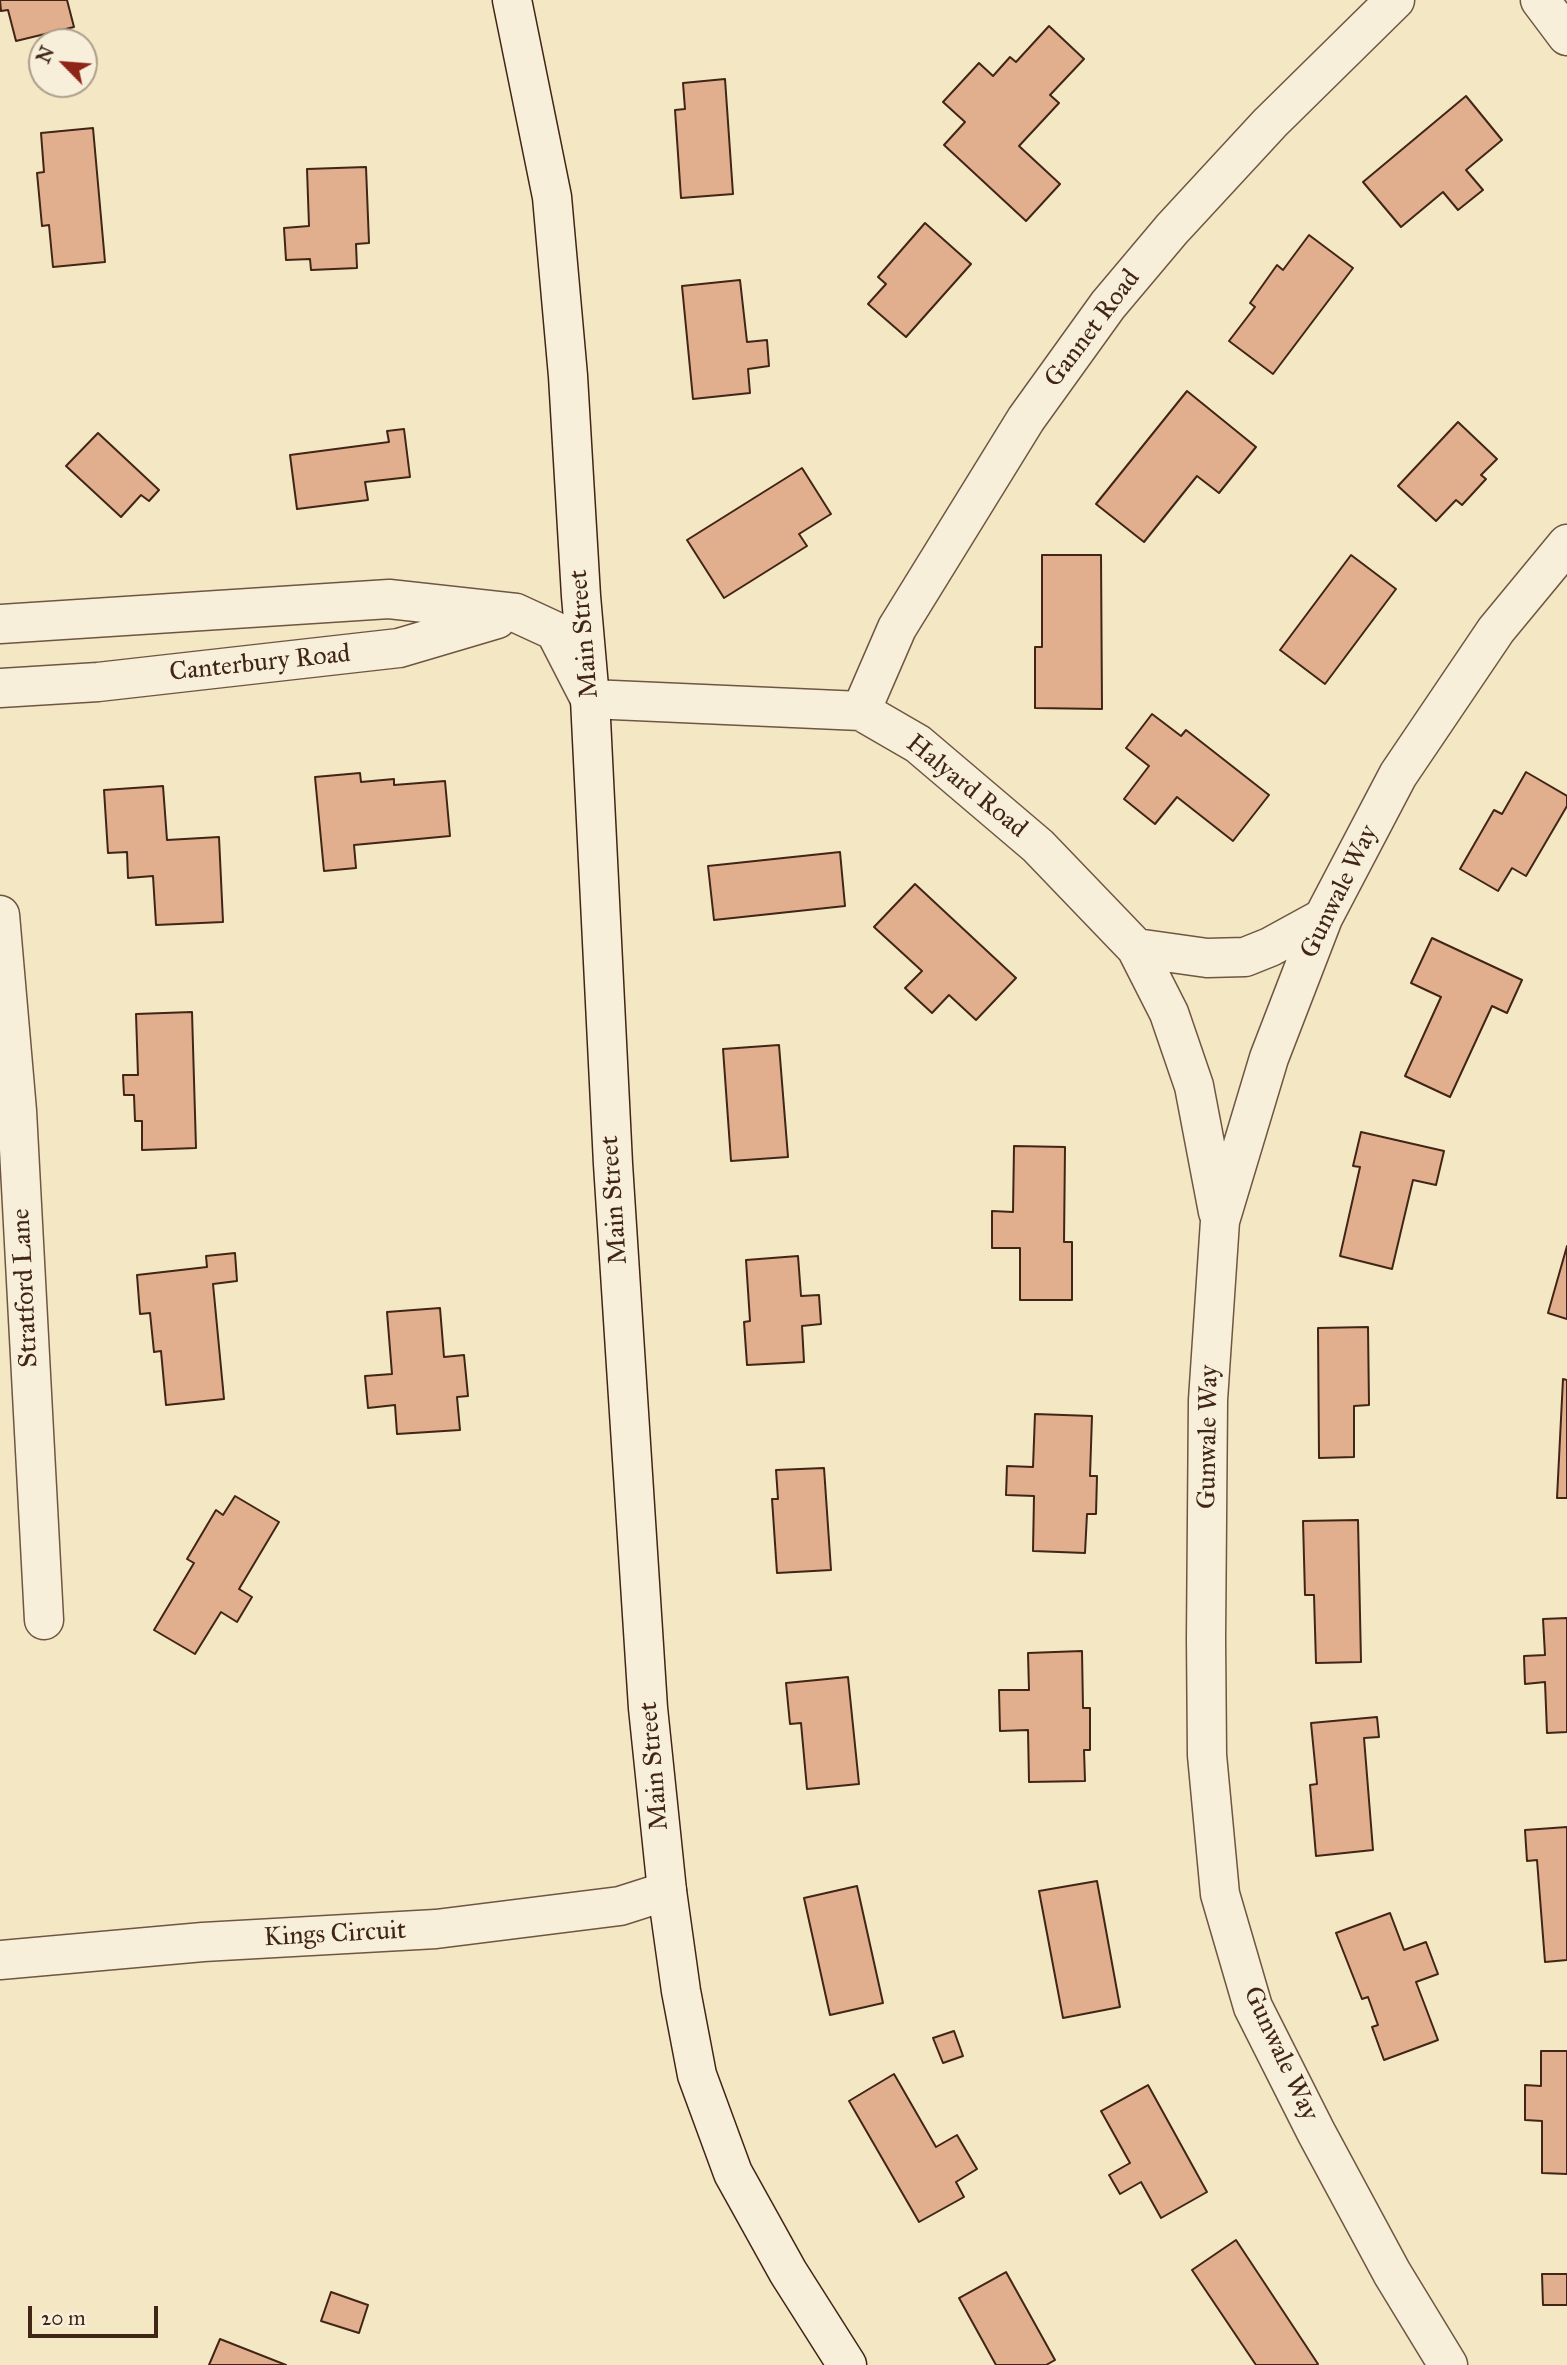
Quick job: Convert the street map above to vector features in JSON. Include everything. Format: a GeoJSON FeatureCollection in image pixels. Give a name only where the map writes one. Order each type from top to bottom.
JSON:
{"type":"FeatureCollection","features":[{"type":"Feature","properties":{"kind":"street","name":"Main Street"},"geometry":{"type":"LineString","coordinates":[[512,0],[552,197],[568,376],[590,699],[612,1164],[648,1708],[667,1891],[681,1991],[697,2075],[733,2173],[788,2272],[847,2365]]}},
{"type":"Feature","properties":{"kind":"street","name":"Gannet Road"},"geometry":{"type":"LineString","coordinates":[[860,711],[897,628],[1026,419],[1108,305],[1171,229],[1270,122],[1395,0]]}},
{"type":"Feature","properties":{"kind":"street"},"geometry":{"type":"LineString","coordinates":[[1540,0],[1567,36]]}},
{"type":"Feature","properties":{"kind":"street","name":"Gunwale Way"},"geometry":{"type":"LineString","coordinates":[[1448,2365],[1392,2273],[1253,2007],[1220,1894],[1207,1755],[1208,1400],[1220,1221],[1269,1058],[1323,918],[1398,775],[1496,630],[1567,544]]}},
{"type":"Feature","properties":{"kind":"street","name":"Canterbury Road"},"geometry":{"type":"LineString","coordinates":[[0,624],[389,600],[516,613],[555,631],[590,699]]}},
{"type":"Feature","properties":{"kind":"street","name":"Canterbury Road"},"geometry":{"type":"LineString","coordinates":[[0,688],[99,682],[399,648],[516,613]]}},
{"type":"Feature","properties":{"kind":"street","name":"Halyard Road"},"geometry":{"type":"LineString","coordinates":[[590,699],[860,711],[918,744],[1038,846],[1136,948],[1168,1013],[1194,1086],[1220,1221]]}},
{"type":"Feature","properties":{"kind":"street","name":"Stratford Lane"},"geometry":{"type":"LineString","coordinates":[[0,915],[17,1111],[44,1620]]}},
{"type":"Feature","properties":{"kind":"street"},"geometry":{"type":"LineString","coordinates":[[1136,948],[1207,958],[1245,957],[1270,947],[1323,918]]}},
{"type":"Feature","properties":{"kind":"street","name":"Kings Circuit"},"geometry":{"type":"LineString","coordinates":[[0,1960],[203,1942],[436,1930],[620,1906],[667,1891]]}},
{"type":"Feature","properties":{"kind":"building"},"geometry":{"type":"Polygon","coordinates":[[[0,0],[67,0],[74,27],[28,28],[28,38],[16,41],[8,10],[1,11],[0,0]]]}},
{"type":"Feature","properties":{"kind":"building"},"geometry":{"type":"Polygon","coordinates":[[[1049,26],[1084,59],[1050,95],[1059,103],[1019,146],[1060,184],[1026,221],[944,145],[965,122],[943,102],[979,63],[993,76],[1010,57],[1016,62],[1049,26]]]}},
{"type":"Feature","properties":{"kind":"building"},"geometry":{"type":"Polygon","coordinates":[[[725,79],[733,194],[681,198],[675,110],[685,109],[683,83],[725,79]]]}},
{"type":"Feature","properties":{"kind":"building"},"geometry":{"type":"Polygon","coordinates":[[[1466,96],[1502,140],[1466,170],[1483,190],[1458,210],[1443,192],[1401,227],[1363,182],[1466,96]]]}},
{"type":"Feature","properties":{"kind":"building"},"geometry":{"type":"Polygon","coordinates":[[[93,128],[105,262],[53,267],[49,225],[42,226],[37,173],[44,172],[41,133],[93,128]]]}},
{"type":"Feature","properties":{"kind":"building"},"geometry":{"type":"Polygon","coordinates":[[[366,167],[369,243],[356,244],[357,268],[311,270],[310,259],[286,260],[284,228],[309,226],[307,169],[366,167]]]}},
{"type":"Feature","properties":{"kind":"building"},"geometry":{"type":"Polygon","coordinates":[[[925,223],[971,264],[906,337],[868,304],[886,284],[878,277],[925,223]]]}},
{"type":"Feature","properties":{"kind":"building"},"geometry":{"type":"Polygon","coordinates":[[[1309,235],[1353,268],[1273,374],[1229,341],[1255,307],[1250,303],[1277,265],[1283,270],[1309,235]]]}},
{"type":"Feature","properties":{"kind":"building"},"geometry":{"type":"Polygon","coordinates":[[[740,280],[747,342],[767,340],[769,366],[748,369],[750,393],[693,399],[682,286],[740,280]]]}},
{"type":"Feature","properties":{"kind":"building"},"geometry":{"type":"Polygon","coordinates":[[[1187,391],[1256,447],[1219,493],[1197,476],[1144,542],[1096,504],[1187,391]]]}},
{"type":"Feature","properties":{"kind":"building"},"geometry":{"type":"Polygon","coordinates":[[[1458,422],[1497,459],[1481,475],[1486,479],[1462,505],[1456,500],[1436,521],[1398,486],[1458,422]]]}},
{"type":"Feature","properties":{"kind":"building"},"geometry":{"type":"Polygon","coordinates":[[[404,429],[410,477],[365,482],[368,500],[297,509],[290,455],[389,442],[387,431],[404,429]]]}},
{"type":"Feature","properties":{"kind":"building"},"geometry":{"type":"Polygon","coordinates":[[[98,433],[159,490],[149,501],[141,495],[121,517],[66,466],[98,433]]]}},
{"type":"Feature","properties":{"kind":"building"},"geometry":{"type":"Polygon","coordinates":[[[802,468],[831,514],[799,534],[807,546],[724,598],[687,540],[802,468]]]}},
{"type":"Feature","properties":{"kind":"building"},"geometry":{"type":"Polygon","coordinates":[[[1042,555],[1101,555],[1102,709],[1035,708],[1035,647],[1042,647],[1042,555]]]}},
{"type":"Feature","properties":{"kind":"building"},"geometry":{"type":"Polygon","coordinates":[[[1351,555],[1396,589],[1325,684],[1280,650],[1351,555]]]}},
{"type":"Feature","properties":{"kind":"building"},"geometry":{"type":"Polygon","coordinates":[[[1152,714],[1181,736],[1186,730],[1269,795],[1233,841],[1177,797],[1155,824],[1124,799],[1149,766],[1126,748],[1152,714]]]}},
{"type":"Feature","properties":{"kind":"building"},"geometry":{"type":"Polygon","coordinates":[[[1526,772],[1567,796],[1567,806],[1526,876],[1512,868],[1498,891],[1460,869],[1494,810],[1502,814],[1526,772]]]}},
{"type":"Feature","properties":{"kind":"building"},"geometry":{"type":"Polygon","coordinates":[[[360,773],[361,782],[394,779],[394,785],[445,781],[450,836],[354,845],[356,868],[324,871],[315,777],[360,773]]]}},
{"type":"Feature","properties":{"kind":"building"},"geometry":{"type":"Polygon","coordinates":[[[163,786],[167,840],[219,837],[223,922],[156,925],[153,876],[128,878],[127,852],[108,853],[104,790],[163,786]]]}},
{"type":"Feature","properties":{"kind":"building"},"geometry":{"type":"Polygon","coordinates":[[[840,852],[845,906],[714,920],[708,866],[840,852]]]}},
{"type":"Feature","properties":{"kind":"building"},"geometry":{"type":"Polygon","coordinates":[[[915,884],[1016,978],[976,1020],[949,995],[932,1013],[905,988],[922,971],[874,927],[915,884]]]}},
{"type":"Feature","properties":{"kind":"building"},"geometry":{"type":"Polygon","coordinates":[[[1432,938],[1522,980],[1507,1013],[1492,1006],[1450,1097],[1405,1076],[1441,997],[1411,983],[1432,938]]]}},
{"type":"Feature","properties":{"kind":"building"},"geometry":{"type":"Polygon","coordinates":[[[192,1012],[196,1148],[142,1150],[142,1121],[135,1121],[134,1095],[124,1095],[123,1075],[138,1075],[136,1014],[192,1012]]]}},
{"type":"Feature","properties":{"kind":"building"},"geometry":{"type":"Polygon","coordinates":[[[779,1045],[788,1157],[731,1161],[723,1049],[779,1045]]]}},
{"type":"Feature","properties":{"kind":"building"},"geometry":{"type":"Polygon","coordinates":[[[1361,1132],[1444,1151],[1436,1185],[1413,1180],[1392,1269],[1340,1256],[1360,1167],[1353,1166],[1361,1132]]]}},
{"type":"Feature","properties":{"kind":"building"},"geometry":{"type":"Polygon","coordinates":[[[1014,1146],[1065,1147],[1064,1242],[1072,1242],[1072,1300],[1020,1300],[1020,1248],[992,1248],[992,1211],[1013,1212],[1014,1146]]]}},
{"type":"Feature","properties":{"kind":"building"},"geometry":{"type":"Polygon","coordinates":[[[1567,1246],[1567,1319],[1548,1313],[1567,1246]]]}},
{"type":"Feature","properties":{"kind":"building"},"geometry":{"type":"Polygon","coordinates":[[[235,1253],[237,1281],[213,1284],[224,1399],[166,1405],[161,1351],[154,1352],[150,1313],[140,1314],[137,1275],[207,1267],[206,1256],[235,1253]]]}},
{"type":"Feature","properties":{"kind":"building"},"geometry":{"type":"Polygon","coordinates":[[[798,1256],[801,1296],[819,1295],[821,1324],[802,1326],[804,1362],[747,1365],[744,1322],[750,1321],[746,1260],[798,1256]]]}},
{"type":"Feature","properties":{"kind":"building"},"geometry":{"type":"Polygon","coordinates":[[[440,1308],[444,1357],[464,1355],[468,1396],[457,1397],[460,1430],[397,1434],[395,1405],[368,1408],[365,1376],[392,1374],[387,1312],[440,1308]]]}},
{"type":"Feature","properties":{"kind":"building"},"geometry":{"type":"Polygon","coordinates":[[[1368,1327],[1369,1405],[1354,1406],[1354,1457],[1319,1458],[1318,1328],[1368,1327]]]}},
{"type":"Feature","properties":{"kind":"building"},"geometry":{"type":"Polygon","coordinates":[[[1563,1379],[1567,1380],[1567,1498],[1557,1498],[1563,1379]]]}},
{"type":"Feature","properties":{"kind":"building"},"geometry":{"type":"Polygon","coordinates":[[[1035,1414],[1092,1416],[1090,1476],[1097,1476],[1096,1514],[1087,1514],[1085,1553],[1033,1551],[1034,1496],[1006,1495],[1007,1466],[1033,1467],[1035,1414]]]}},
{"type":"Feature","properties":{"kind":"building"},"geometry":{"type":"Polygon","coordinates":[[[824,1468],[831,1570],[777,1573],[772,1499],[778,1499],[776,1470],[824,1468]]]}},
{"type":"Feature","properties":{"kind":"building"},"geometry":{"type":"Polygon","coordinates":[[[235,1496],[279,1522],[239,1589],[252,1597],[237,1622],[221,1612],[195,1654],[154,1630],[194,1563],[187,1559],[216,1510],[223,1515],[235,1496]]]}},
{"type":"Feature","properties":{"kind":"building"},"geometry":{"type":"Polygon","coordinates":[[[1358,1520],[1361,1662],[1316,1663],[1314,1595],[1305,1595],[1303,1521],[1358,1520]]]}},
{"type":"Feature","properties":{"kind":"building"},"geometry":{"type":"Polygon","coordinates":[[[1567,1618],[1567,1732],[1547,1733],[1545,1682],[1525,1684],[1524,1656],[1545,1655],[1543,1619],[1567,1618]]]}},
{"type":"Feature","properties":{"kind":"building"},"geometry":{"type":"Polygon","coordinates":[[[1082,1651],[1083,1708],[1090,1708],[1090,1750],[1084,1750],[1085,1781],[1029,1782],[1028,1730],[1000,1731],[999,1690],[1029,1690],[1028,1653],[1082,1651]]]}},
{"type":"Feature","properties":{"kind":"building"},"geometry":{"type":"Polygon","coordinates":[[[848,1677],[859,1784],[807,1789],[801,1723],[790,1724],[786,1683],[848,1677]]]}},
{"type":"Feature","properties":{"kind":"building"},"geometry":{"type":"Polygon","coordinates":[[[1377,1717],[1379,1737],[1364,1738],[1373,1850],[1316,1856],[1310,1785],[1317,1784],[1311,1723],[1377,1717]]]}},
{"type":"Feature","properties":{"kind":"building"},"geometry":{"type":"Polygon","coordinates":[[[1567,1827],[1567,1960],[1545,1962],[1537,1860],[1527,1861],[1525,1830],[1567,1827]]]}},
{"type":"Feature","properties":{"kind":"building"},"geometry":{"type":"Polygon","coordinates":[[[1097,1881],[1120,2007],[1063,2018],[1039,1891],[1097,1881]]]}},
{"type":"Feature","properties":{"kind":"building"},"geometry":{"type":"Polygon","coordinates":[[[857,1886],[883,2003],[830,2015],[804,1898],[857,1886]]]}},
{"type":"Feature","properties":{"kind":"building"},"geometry":{"type":"Polygon","coordinates":[[[1390,1913],[1404,1950],[1426,1942],[1438,1974],[1416,1982],[1438,2040],[1384,2060],[1372,2027],[1378,2025],[1368,1997],[1362,1999],[1336,1933],[1390,1913]]]}},
{"type":"Feature","properties":{"kind":"building"},"geometry":{"type":"Polygon","coordinates":[[[954,2031],[963,2056],[943,2063],[933,2038],[954,2031]]]}},
{"type":"Feature","properties":{"kind":"building"},"geometry":{"type":"Polygon","coordinates":[[[1541,2051],[1567,2051],[1567,2174],[1542,2173],[1542,2121],[1525,2120],[1525,2085],[1541,2086],[1541,2051]]]}},
{"type":"Feature","properties":{"kind":"building"},"geometry":{"type":"Polygon","coordinates":[[[894,2074],[936,2147],[957,2135],[977,2169],[956,2182],[964,2197],[919,2222],[849,2101],[894,2074]]]}},
{"type":"Feature","properties":{"kind":"building"},"geometry":{"type":"Polygon","coordinates":[[[1148,2085],[1207,2192],[1161,2218],[1141,2182],[1120,2194],[1109,2175],[1130,2163],[1101,2111],[1148,2085]]]}},
{"type":"Feature","properties":{"kind":"building"},"geometry":{"type":"Polygon","coordinates":[[[1236,2240],[1318,2364],[1256,2365],[1192,2270],[1236,2240]]]}},
{"type":"Feature","properties":{"kind":"building"},"geometry":{"type":"Polygon","coordinates":[[[1006,2272],[1055,2360],[1046,2365],[996,2365],[959,2298],[1006,2272]]]}},
{"type":"Feature","properties":{"kind":"building"},"geometry":{"type":"Polygon","coordinates":[[[1542,2274],[1567,2274],[1567,2305],[1543,2305],[1542,2274]]]}},
{"type":"Feature","properties":{"kind":"building"},"geometry":{"type":"Polygon","coordinates":[[[331,2292],[368,2305],[359,2333],[321,2321],[331,2292]]]}},
{"type":"Feature","properties":{"kind":"building"},"geometry":{"type":"Polygon","coordinates":[[[220,2339],[286,2365],[209,2365],[220,2339]]]}}]}
